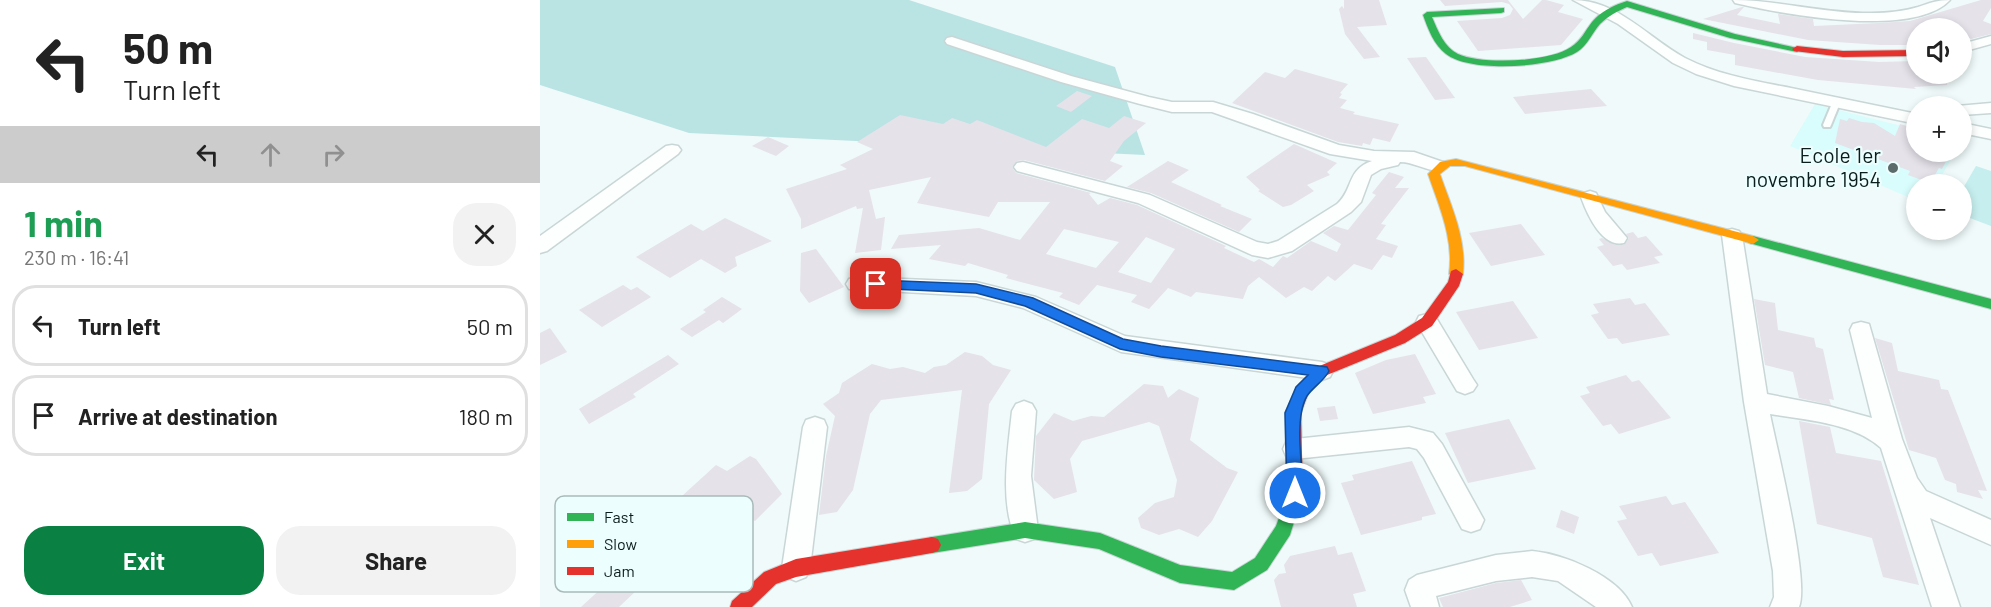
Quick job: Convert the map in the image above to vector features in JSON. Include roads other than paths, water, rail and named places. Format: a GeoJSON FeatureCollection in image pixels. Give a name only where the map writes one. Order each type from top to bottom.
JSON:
{"type":"FeatureCollection","features":[{"type":"Feature","properties":{"kind":"street"},"geometry":{"type":"LineString","coordinates":[[1580,0],[1607,13],[1639,32],[1678,60],[1701,71],[1734,81],[1906,117]]}},
{"type":"Feature","properties":{"kind":"street"},"geometry":{"type":"LineString","coordinates":[[1740,0],[1776,9],[1849,16],[1894,15],[1931,8],[1943,0]]}},
{"type":"Feature","properties":{"kind":"street"},"geometry":{"type":"LineString","coordinates":[[1501,10],[1427,15],[1434,34],[1452,55],[1471,62],[1492,63],[1549,57],[1571,51],[1607,13],[1627,4],[1707,30],[1783,46],[1877,56],[1906,54]]}},
{"type":"Feature","properties":{"kind":"street"},"geometry":{"type":"LineString","coordinates":[[1972,45],[1991,40]]}},
{"type":"Feature","properties":{"kind":"street"},"geometry":{"type":"LineString","coordinates":[[952,41],[1146,101],[1172,107],[1212,107],[1247,117],[1336,150],[1374,156],[1414,157],[1437,166]]}},
{"type":"Feature","properties":{"kind":"street"},"geometry":{"type":"LineString","coordinates":[[1856,107],[1906,109]]}},
{"type":"Feature","properties":{"kind":"street"},"geometry":{"type":"LineString","coordinates":[[1972,109],[1991,108]]}},
{"type":"Feature","properties":{"kind":"street"},"geometry":{"type":"LineString","coordinates":[[1972,130],[1991,135]]}},
{"type":"Feature","properties":{"kind":"street"},"geometry":{"type":"LineString","coordinates":[[540,246],[672,150]]}},
{"type":"Feature","properties":{"kind":"street"},"geometry":{"type":"LineString","coordinates":[[1023,167],[1144,199],[1208,226],[1252,248],[1268,251],[1285,246],[1344,208],[1354,198],[1357,179],[1365,170],[1378,164],[1414,157]]}},
{"type":"Feature","properties":{"kind":"street"},"geometry":{"type":"LineString","coordinates":[[739,607],[770,578],[795,568],[1025,530],[1100,541],[1180,574],[1234,581],[1261,564],[1284,528],[1295,493],[1293,413],[1302,392],[1322,371],[1348,358],[1400,339],[1427,322],[1454,283],[1458,266],[1456,244],[1434,174],[1437,166],[1445,162],[1466,163],[1991,304]]}},
{"type":"Feature","properties":{"kind":"street"},"geometry":{"type":"LineString","coordinates":[[1590,197],[1596,214],[1617,238]]}},
{"type":"Feature","properties":{"kind":"street"},"geometry":{"type":"LineString","coordinates":[[1732,235],[1756,402],[1788,570],[1788,600],[1784,607]]}},
{"type":"Feature","properties":{"kind":"street"},"geometry":{"type":"LineString","coordinates":[[856,284],[976,289],[1029,302],[1120,344],[1322,371]]}},
{"type":"Feature","properties":{"kind":"street"},"geometry":{"type":"LineString","coordinates":[[1427,322],[1465,385]]}},
{"type":"Feature","properties":{"kind":"street"},"geometry":{"type":"LineString","coordinates":[[1861,330],[1890,441],[1946,607]]}},
{"type":"Feature","properties":{"kind":"street"},"geometry":{"type":"LineString","coordinates":[[1756,402],[1872,427],[1890,441]]}},
{"type":"Feature","properties":{"kind":"street"},"geometry":{"type":"LineString","coordinates":[[1024,411],[1018,476],[1025,530]]}},
{"type":"Feature","properties":{"kind":"street"},"geometry":{"type":"LineString","coordinates":[[795,568],[815,428]]}},
{"type":"Feature","properties":{"kind":"street"},"geometry":{"type":"LineString","coordinates":[[1295,449],[1410,437],[1425,440],[1471,520]]}},
{"type":"Feature","properties":{"kind":"street"},"geometry":{"type":"LineString","coordinates":[[1908,491],[1917,500],[1991,533]]}},
{"type":"Feature","properties":{"kind":"street"},"geometry":{"type":"LineString","coordinates":[[1425,607],[1419,590],[1428,585],[1516,565],[1537,565],[1562,569],[1618,607]]}},
{"type":"Feature","properties":{"kind":"lane"},"geometry":{"type":"LineString","coordinates":[[1827,124],[1836,102]]}},
{"type":"Feature","properties":{"kind":"place","name":"Ecole 1er novembre 1954"},"geometry":{"type":"Point","coordinates":[1893,168]}}]}
